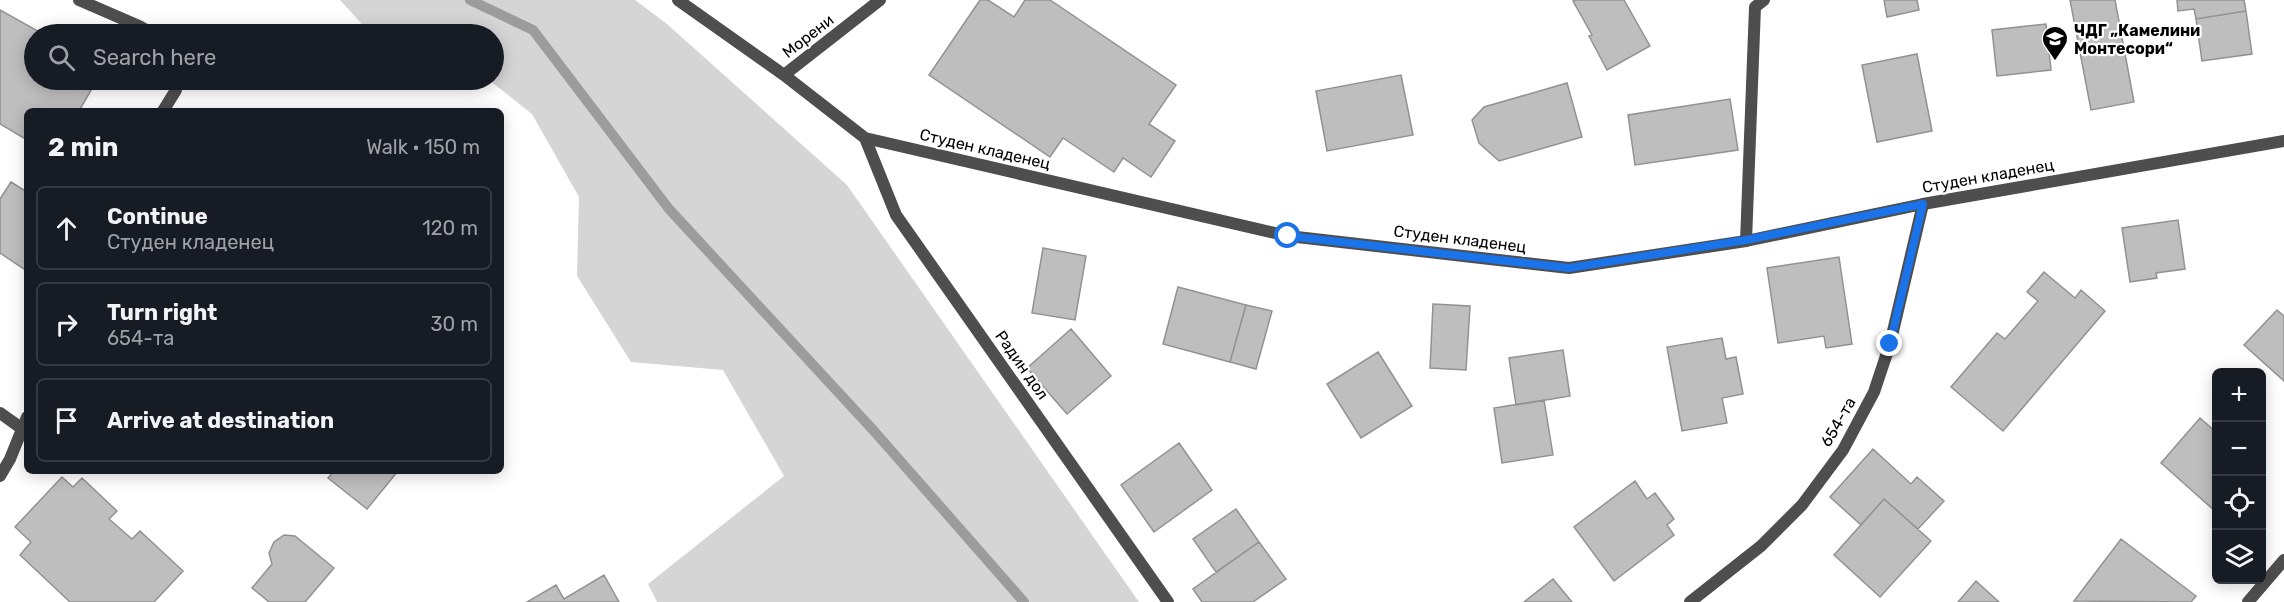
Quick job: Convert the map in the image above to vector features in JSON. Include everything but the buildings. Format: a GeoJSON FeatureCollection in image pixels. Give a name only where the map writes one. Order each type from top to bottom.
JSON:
{"type":"FeatureCollection","features":[{"type":"Feature","properties":{"kind":"street"},"geometry":{"type":"LineString","coordinates":[[79,0],[133,24]]}},
{"type":"Feature","properties":{"kind":"street","name":"Студен кладенец"},"geometry":{"type":"LineString","coordinates":[[678,0],[784,75],[865,138],[1288,236],[1569,268],[1746,240],[1923,204],[2284,141]]}},
{"type":"Feature","properties":{"kind":"street","name":"Морени"},"geometry":{"type":"LineString","coordinates":[[784,75],[880,0]]}},
{"type":"Feature","properties":{"kind":"street"},"geometry":{"type":"LineString","coordinates":[[1746,240],[1755,7],[1764,0]]}},
{"type":"Feature","properties":{"kind":"street"},"geometry":{"type":"LineString","coordinates":[[166,108],[176,90]]}},
{"type":"Feature","properties":{"kind":"street","name":"Радин дол"},"geometry":{"type":"LineString","coordinates":[[865,138],[896,215],[1168,602]]}},
{"type":"Feature","properties":{"kind":"street","name":"654-та"},"geometry":{"type":"LineString","coordinates":[[1690,602],[1761,546],[1802,506],[1843,450],[1874,392],[1890,344],[1923,204]]}},
{"type":"Feature","properties":{"kind":"street"},"geometry":{"type":"LineString","coordinates":[[0,413],[24,422],[10,459],[0,476]]}},
{"type":"Feature","properties":{"kind":"street"},"geometry":{"type":"LineString","coordinates":[[2248,602],[2284,560]]}},
{"type":"Feature","properties":{"kind":"shaded area"},"geometry":{"type":"Polygon","coordinates":[[[340,0],[635,0],[667,24],[847,185],[1139,602],[657,602],[648,584],[784,476],[723,370],[631,362],[577,276],[579,197],[532,114],[502,90],[504,90],[504,24],[362,24],[340,0]]]}},
{"type":"Feature","properties":{"kind":"waterway"},"geometry":{"type":"LineString","coordinates":[[470,0],[533,30],[669,209],[874,431],[1024,602]]}},
{"type":"Feature","properties":{"kind":"place","name":"ЧДГ „Камелини Монтесори“"},"geometry":{"type":"Point","coordinates":[2055,62]}},
{"type":"Feature","properties":{"kind":"route"},"geometry":{"type":"LineString","coordinates":[[1288,236],[1569,268],[1746,240],[1923,204],[1890,344]]}}]}
